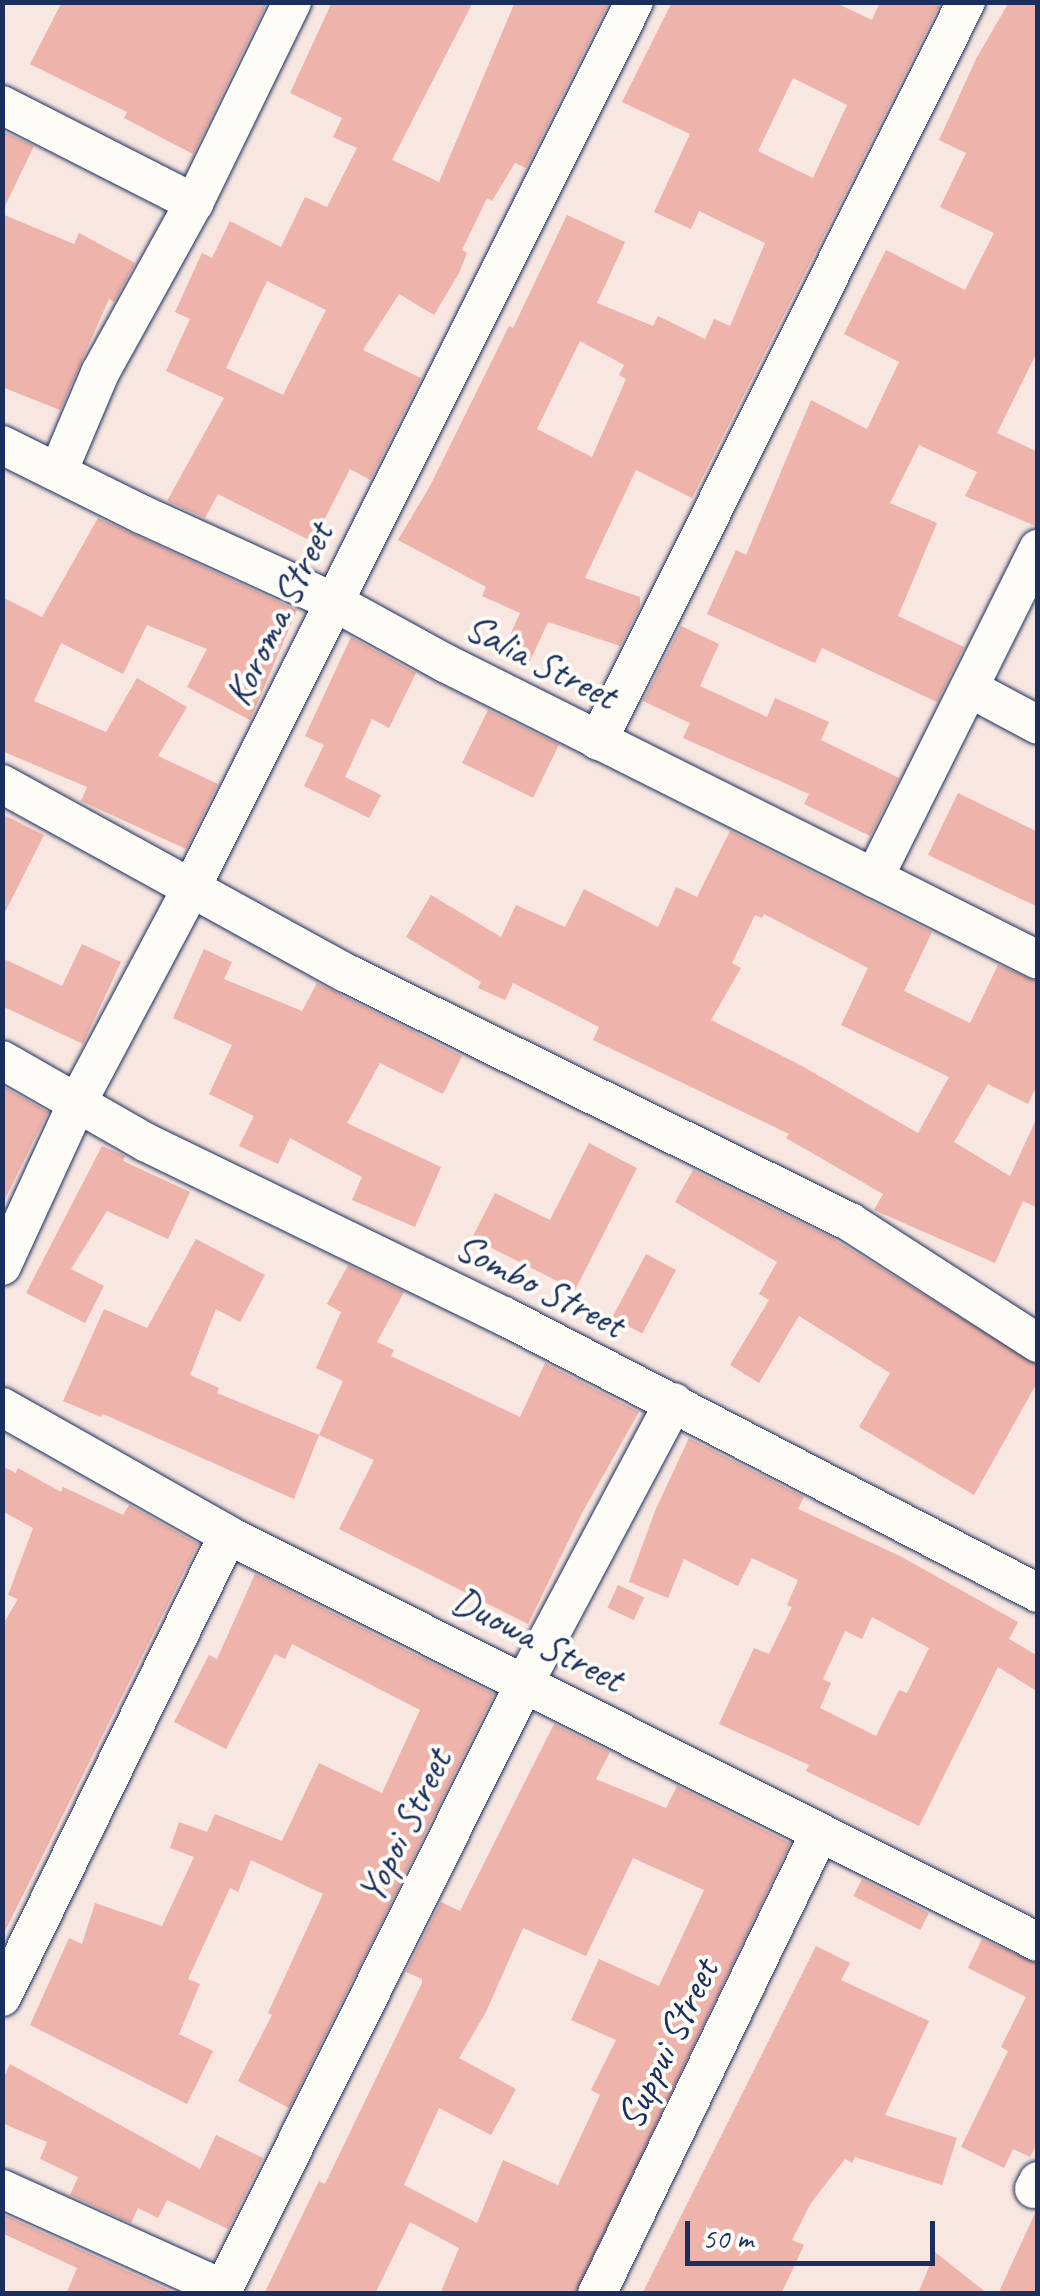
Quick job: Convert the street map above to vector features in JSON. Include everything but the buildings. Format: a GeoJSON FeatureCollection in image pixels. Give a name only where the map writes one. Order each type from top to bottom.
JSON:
{"type":"FeatureCollection","features":[{"type":"Feature","properties":{"kind":"street"},"geometry":{"type":"LineString","coordinates":[[58,472],[100,373],[194,203],[292,2]]}},
{"type":"Feature","properties":{"kind":"street","name":"Koroma Street"},"geometry":{"type":"LineString","coordinates":[[2,1266],[76,1105],[193,885],[634,2]]}},
{"type":"Feature","properties":{"kind":"street"},"geometry":{"type":"LineString","coordinates":[[598,741],[966,2]]}},
{"type":"Feature","properties":{"kind":"street"},"geometry":{"type":"LineString","coordinates":[[2,105],[194,203]]}},
{"type":"Feature","properties":{"kind":"street","name":"Salia Street"},"geometry":{"type":"LineString","coordinates":[[2,444],[334,602],[598,741],[1038,960]]}},
{"type":"Feature","properties":{"kind":"street"},"geometry":{"type":"LineString","coordinates":[[874,878],[1038,549]]}},
{"type":"Feature","properties":{"kind":"street"},"geometry":{"type":"LineString","coordinates":[[968,688],[1038,725]]}},
{"type":"Feature","properties":{"kind":"street"},"geometry":{"type":"LineString","coordinates":[[2,784],[193,885],[346,973],[850,1222],[1038,1343]]}},
{"type":"Feature","properties":{"kind":"street","name":"Sombo Street"},"geometry":{"type":"LineString","coordinates":[[2,1060],[49,1084],[76,1105],[674,1402],[1038,1593]]}},
{"type":"Feature","properties":{"kind":"street","name":"Yopoi Street"},"geometry":{"type":"LineString","coordinates":[[222,2291],[526,1682],[674,1402]]}},
{"type":"Feature","properties":{"kind":"street","name":"Duowa Street"},"geometry":{"type":"LineString","coordinates":[[2,1408],[228,1535],[1038,1942]]}},
{"type":"Feature","properties":{"kind":"street"},"geometry":{"type":"LineString","coordinates":[[2,1997],[228,1535]]}},
{"type":"Feature","properties":{"kind":"street","name":"Suppui Street"},"geometry":{"type":"LineString","coordinates":[[596,2294],[819,1834]]}},
{"type":"Feature","properties":{"kind":"street"},"geometry":{"type":"LineString","coordinates":[[2,2189],[222,2291]]}}]}
